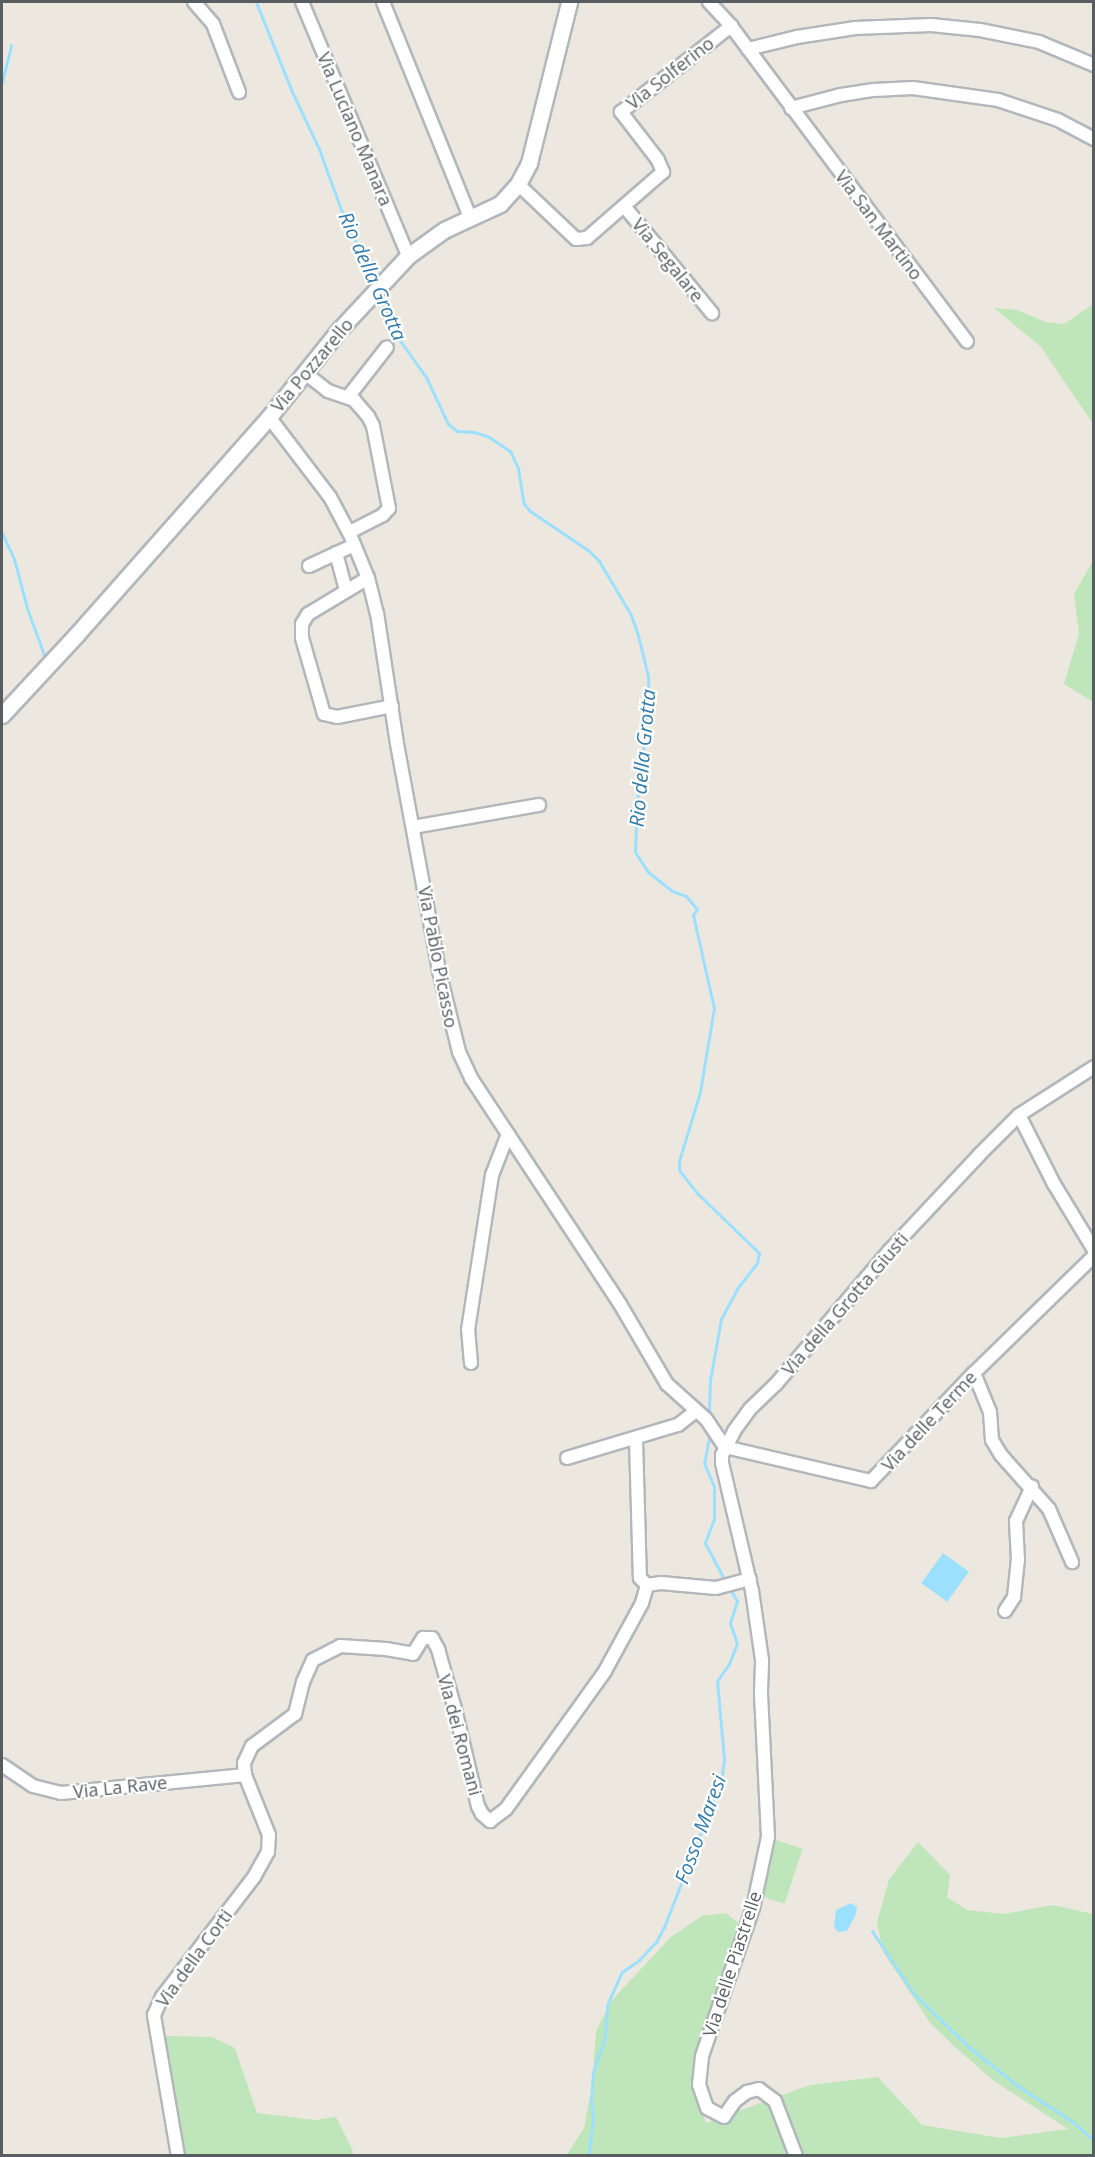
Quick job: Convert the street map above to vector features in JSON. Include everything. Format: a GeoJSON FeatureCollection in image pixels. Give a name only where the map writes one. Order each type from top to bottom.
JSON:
{"type":"FeatureCollection","features":[{"type":"Feature","properties":{"kind":"street"},"geometry":{"type":"LineString","coordinates":[[194,2],[213,24],[239,92]]}},
{"type":"Feature","properties":{"kind":"street","name":"Via Luciano Manara"},"geometry":{"type":"LineString","coordinates":[[302,2],[408,256]]}},
{"type":"Feature","properties":{"kind":"street"},"geometry":{"type":"LineString","coordinates":[[383,2],[470,217]]}},
{"type":"Feature","properties":{"kind":"street","name":"Via Pozzarello"},"geometry":{"type":"LineString","coordinates":[[2,715],[77,634],[269,417],[339,330],[408,256],[427,241],[470,217],[500,204],[518,184],[529,164],[568,2]]}},
{"type":"Feature","properties":{"kind":"street","name":"Via San Martino"},"geometry":{"type":"LineString","coordinates":[[709,2],[731,26],[967,342]]}},
{"type":"Feature","properties":{"kind":"street"},"geometry":{"type":"LineString","coordinates":[[747,49],[855,28],[931,25],[980,30],[1039,42],[1094,65]]}},
{"type":"Feature","properties":{"kind":"street","name":"Via Solferino"},"geometry":{"type":"LineString","coordinates":[[518,184],[579,240],[587,238],[662,175],[663,169],[621,112],[731,26]]}},
{"type":"Feature","properties":{"kind":"street"},"geometry":{"type":"LineString","coordinates":[[791,108],[852,93],[913,88],[998,100],[1058,120],[1094,140]]}},
{"type":"Feature","properties":{"kind":"street","name":"Via Segalare"},"geometry":{"type":"LineString","coordinates":[[624,206],[712,313]]}},
{"type":"Feature","properties":{"kind":"street"},"geometry":{"type":"LineString","coordinates":[[348,397],[387,347]]}},
{"type":"Feature","properties":{"kind":"street"},"geometry":{"type":"LineString","coordinates":[[305,374],[328,392],[348,397],[368,416],[373,426],[389,508],[383,515],[349,532]]}},
{"type":"Feature","properties":{"kind":"street","name":"Via Pablo Picasso"},"geometry":{"type":"LineString","coordinates":[[269,417],[330,497],[349,532],[368,578],[377,613],[452,1032],[471,1078],[620,1304],[667,1384],[701,1415],[725,1447]]}},
{"type":"Feature","properties":{"kind":"street"},"geometry":{"type":"LineString","coordinates":[[309,566],[354,545]]}},
{"type":"Feature","properties":{"kind":"street"},"geometry":{"type":"LineString","coordinates":[[336,553],[346,590]]}},
{"type":"Feature","properties":{"kind":"street"},"geometry":{"type":"LineString","coordinates":[[368,578],[313,609],[302,624],[302,638],[321,709],[327,715],[337,717],[392,706]]}},
{"type":"Feature","properties":{"kind":"street"},"geometry":{"type":"LineString","coordinates":[[414,827],[539,805]]}},
{"type":"Feature","properties":{"kind":"street","name":"Via della Grotta Giusti"},"geometry":{"type":"LineString","coordinates":[[725,1447],[740,1421],[774,1385],[889,1251],[1019,1115],[1094,1067]]}},
{"type":"Feature","properties":{"kind":"street"},"geometry":{"type":"LineString","coordinates":[[1019,1115],[1054,1184],[1094,1250]]}},
{"type":"Feature","properties":{"kind":"street"},"geometry":{"type":"LineString","coordinates":[[471,1363],[468,1330],[492,1175],[508,1134]]}},
{"type":"Feature","properties":{"kind":"street","name":"Via delle Terme"},"geometry":{"type":"LineString","coordinates":[[725,1447],[871,1481],[974,1373],[1094,1256]]}},
{"type":"Feature","properties":{"kind":"street"},"geometry":{"type":"LineString","coordinates":[[974,1373],[990,1412],[992,1440],[1001,1455],[1032,1487],[1048,1509],[1072,1562]]}},
{"type":"Feature","properties":{"kind":"street"},"geometry":{"type":"LineString","coordinates":[[567,1458],[636,1439],[701,1415]]}},
{"type":"Feature","properties":{"kind":"street"},"geometry":{"type":"LineString","coordinates":[[636,1439],[640,1578],[647,1585],[661,1583],[716,1588],[750,1580],[722,1463],[725,1447]]}},
{"type":"Feature","properties":{"kind":"street"},"geometry":{"type":"LineString","coordinates":[[1005,1611],[1014,1597],[1018,1560],[1016,1521],[1032,1487]]}},
{"type":"Feature","properties":{"kind":"street","name":"Via delle Piastrelle"},"geometry":{"type":"LineString","coordinates":[[750,1580],[762,1660],[761,1692],[768,1838],[753,1908],[702,2056],[699,2085],[707,2108],[724,2117],[735,2101],[747,2092],[759,2089],[775,2101],[796,2156]]}},
{"type":"Feature","properties":{"kind":"street","name":"Via dei Romani"},"geometry":{"type":"LineString","coordinates":[[245,1774],[244,1762],[252,1746],[295,1714],[303,1682],[313,1660],[340,1646],[412,1653],[418,1642],[428,1637],[435,1641],[438,1649],[478,1806],[486,1819],[496,1819],[605,1671],[642,1603],[647,1585]]}},
{"type":"Feature","properties":{"kind":"street","name":"Via La Rave"},"geometry":{"type":"LineString","coordinates":[[2,1766],[33,1786],[61,1793],[245,1774]]}},
{"type":"Feature","properties":{"kind":"street","name":"Via della Corti"},"geometry":{"type":"LineString","coordinates":[[178,2156],[154,2015],[162,1997],[254,1877],[268,1852],[269,1835],[245,1774]]}},
{"type":"Feature","properties":{"kind":"green space"},"geometry":{"type":"Polygon","coordinates":[[[1093,304],[1093,424],[1041,347],[994,308],[1017,310],[1046,322],[1064,324],[1093,304]]]}},
{"type":"Feature","properties":{"kind":"green space"},"geometry":{"type":"Polygon","coordinates":[[[1093,561],[1093,702],[1064,684],[1079,633],[1074,594],[1093,561]]]}},
{"type":"Feature","properties":{"kind":"green space"},"geometry":{"type":"Polygon","coordinates":[[[776,1840],[803,1849],[785,1904],[758,1895],[776,1840]]]}},
{"type":"Feature","properties":{"kind":"green space"},"geometry":{"type":"Polygon","coordinates":[[[918,1842],[950,1875],[947,1897],[967,1910],[1004,1914],[1053,1905],[1093,1914],[1093,2155],[566,2156],[584,2128],[592,2086],[596,2031],[612,2000],[671,1937],[702,1916],[726,1913],[742,1926],[696,2051],[695,2085],[706,2123],[810,2085],[878,2077],[922,2125],[1001,2138],[1068,2129],[994,2081],[955,2047],[931,2024],[883,1952],[877,1922],[889,1880],[918,1842]]]}},
{"type":"Feature","properties":{"kind":"green space"},"geometry":{"type":"Polygon","coordinates":[[[165,2036],[212,2037],[235,2048],[257,2113],[315,2120],[336,2117],[353,2151],[352,2155],[182,2155],[165,2036]]]}},
{"type":"Feature","properties":{"kind":"water"},"geometry":{"type":"Polygon","coordinates":[[[943,1553],[969,1572],[947,1602],[921,1583],[943,1553]]]}},
{"type":"Feature","properties":{"kind":"water"},"geometry":{"type":"Polygon","coordinates":[[[851,1903],[857,1907],[856,1914],[847,1931],[838,1932],[834,1927],[836,1910],[851,1903]]]}},
{"type":"Feature","properties":{"kind":"waterway","name":"Rio della Grotta"},"geometry":{"type":"LineString","coordinates":[[256,2],[293,94],[319,149],[340,207],[375,284]]}},
{"type":"Feature","properties":{"kind":"waterway"},"geometry":{"type":"LineString","coordinates":[[2,82],[11,45]]}},
{"type":"Feature","properties":{"kind":"waterway","name":"Rio della Grotta"},"geometry":{"type":"LineString","coordinates":[[379,293],[396,335],[426,377],[448,424],[457,431],[474,432],[489,437],[510,451],[518,468],[524,504],[530,511],[589,551],[599,561],[631,615],[638,635],[648,676],[649,701],[637,802],[635,852],[648,872],[672,891],[686,896],[697,909],[693,915],[714,1008],[700,1092],[679,1161],[679,1170],[698,1194],[759,1253],[757,1263],[737,1289],[721,1319],[710,1380],[709,1417]]}},
{"type":"Feature","properties":{"kind":"waterway"},"geometry":{"type":"LineString","coordinates":[[2,533],[14,559],[27,608],[44,655]]}},
{"type":"Feature","properties":{"kind":"waterway","name":"Fosso Maresi"},"geometry":{"type":"LineString","coordinates":[[710,1433],[704,1463],[714,1486],[714,1519],[705,1543],[725,1581]]}},
{"type":"Feature","properties":{"kind":"waterway","name":"Fosso Maresi"},"geometry":{"type":"LineString","coordinates":[[588,2156],[593,2119],[591,2100],[593,2072],[605,2037],[607,2005],[622,1972],[639,1960],[656,1942],[664,1927],[721,1781],[724,1759],[717,1681],[729,1664],[737,1643],[730,1623],[737,1601],[730,1589]]}},
{"type":"Feature","properties":{"kind":"waterway"},"geometry":{"type":"LineString","coordinates":[[872,1931],[913,1993],[970,2048],[1018,2086],[1073,2122],[1094,2141]]}}]}
